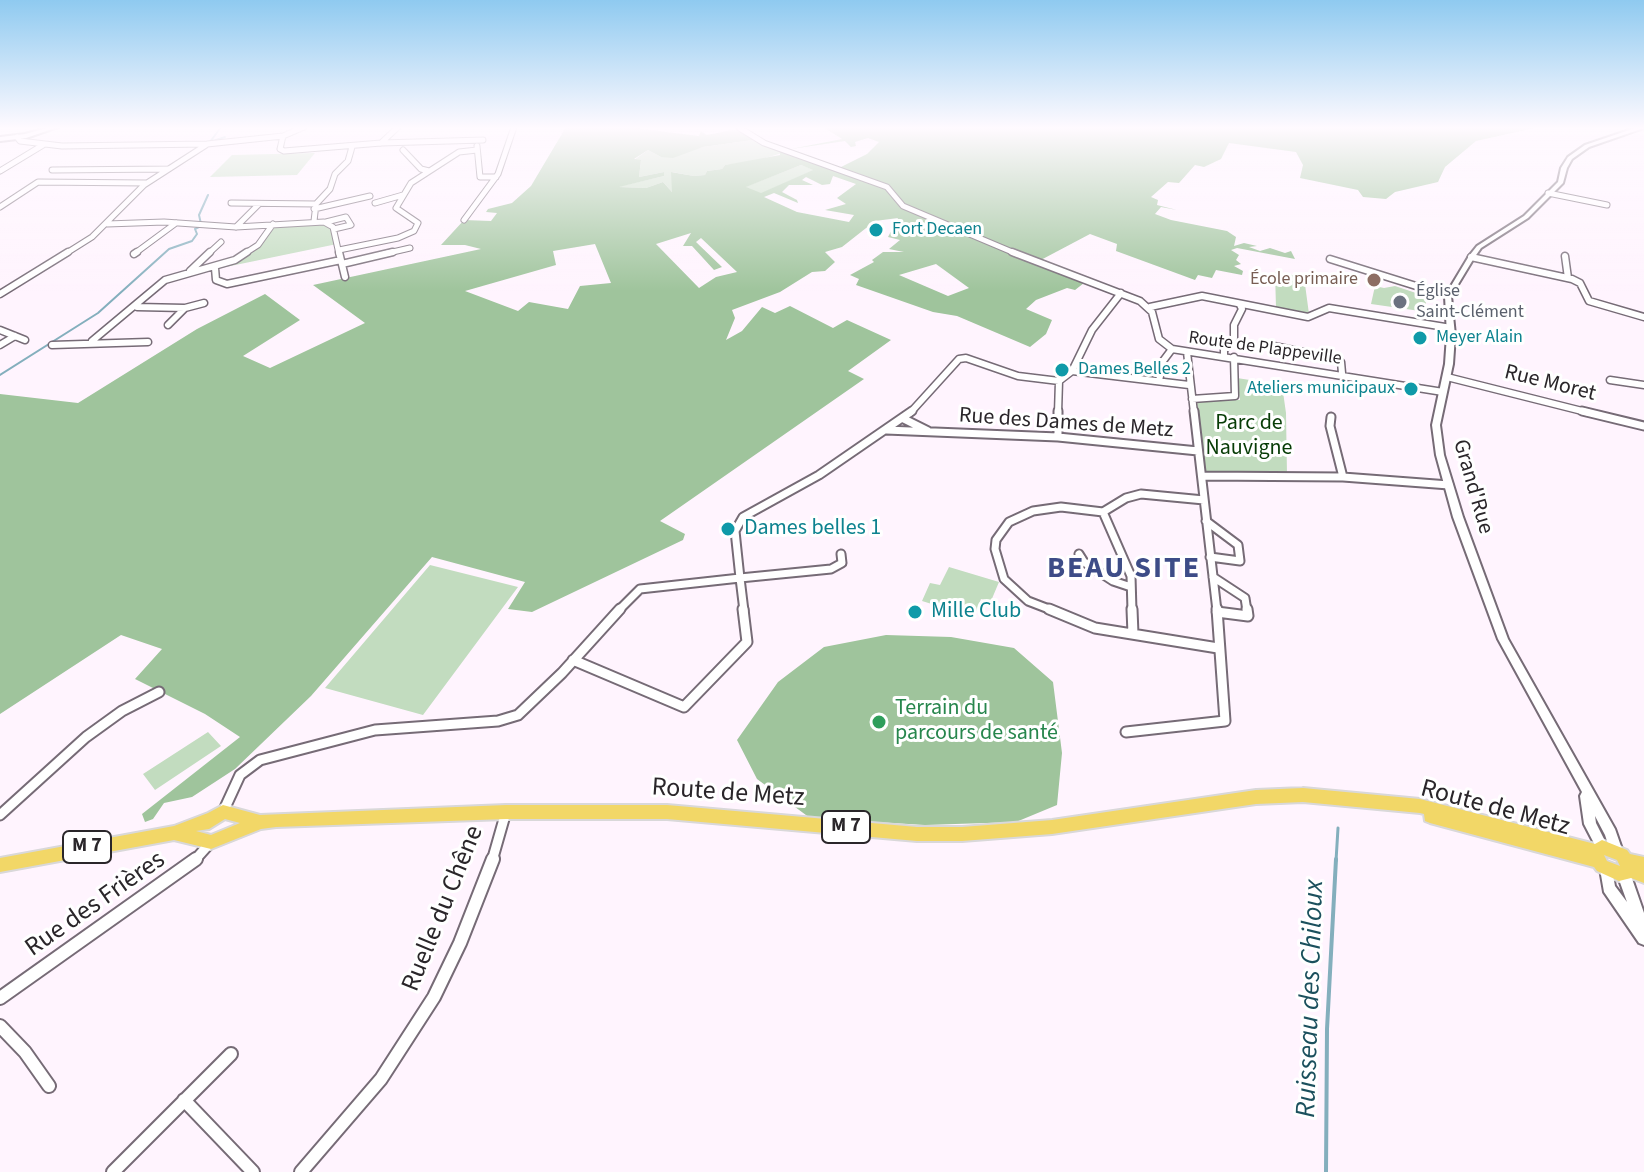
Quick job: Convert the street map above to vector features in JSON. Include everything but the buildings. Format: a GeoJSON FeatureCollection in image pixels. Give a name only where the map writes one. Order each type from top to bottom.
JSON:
{"type":"FeatureCollection","features":[{"type":"Feature","properties":{"kind":"main road","name":"Route de Metz"},"geometry":{"type":"LineString","coordinates":[[228,814],[260,822],[506,812],[667,812],[917,834],[962,834],[1052,827],[1256,797],[1303,795],[1381,802],[1615,861],[1644,876]]}},
{"type":"Feature","properties":{"kind":"main road"},"geometry":{"type":"LineString","coordinates":[[228,814],[235,826],[212,839],[201,828],[208,820],[228,814]]}},
{"type":"Feature","properties":{"kind":"main road","name":"M 7"},"geometry":{"type":"LineString","coordinates":[[0,865],[174,833],[208,820]]}},
{"type":"Feature","properties":{"kind":"main road","name":"Route de Metz"},"geometry":{"type":"LineString","coordinates":[[212,839],[260,822]]}},
{"type":"Feature","properties":{"kind":"main road","name":"M 7"},"geometry":{"type":"LineString","coordinates":[[174,833],[212,839]]}},
{"type":"Feature","properties":{"kind":"street"},"geometry":{"type":"LineString","coordinates":[[0,207],[38,182],[147,183]]}},
{"type":"Feature","properties":{"kind":"street"},"geometry":{"type":"LineString","coordinates":[[314,221],[315,207],[332,182]]}},
{"type":"Feature","properties":{"kind":"street"},"geometry":{"type":"LineString","coordinates":[[339,250],[398,238],[414,231],[418,223],[396,208],[413,182]]}},
{"type":"Feature","properties":{"kind":"street"},"geometry":{"type":"LineString","coordinates":[[464,220],[493,182]]}},
{"type":"Feature","properties":{"kind":"street"},"geometry":{"type":"LineString","coordinates":[[874,182],[903,206],[952,229],[1150,307],[1202,296],[1308,317],[1329,308],[1451,328]]}},
{"type":"Feature","properties":{"kind":"street"},"geometry":{"type":"LineString","coordinates":[[1330,259],[1448,296],[1479,247],[1526,217],[1561,182]]}},
{"type":"Feature","properties":{"kind":"street"},"geometry":{"type":"LineString","coordinates":[[0,294],[92,237],[147,183]]}},
{"type":"Feature","properties":{"kind":"street"},"geometry":{"type":"LineString","coordinates":[[1548,193],[1607,205]]}},
{"type":"Feature","properties":{"kind":"street"},"geometry":{"type":"LineString","coordinates":[[375,203],[404,195]]}},
{"type":"Feature","properties":{"kind":"street"},"geometry":{"type":"LineString","coordinates":[[231,203],[315,207],[370,196]]}},
{"type":"Feature","properties":{"kind":"street"},"geometry":{"type":"LineString","coordinates":[[236,227],[259,204]]}},
{"type":"Feature","properties":{"kind":"street"},"geometry":{"type":"LineString","coordinates":[[107,224],[176,222],[236,227],[324,222],[346,217],[351,225],[334,229]]}},
{"type":"Feature","properties":{"kind":"street"},"geometry":{"type":"LineString","coordinates":[[134,254],[176,222]]}},
{"type":"Feature","properties":{"kind":"street"},"geometry":{"type":"LineString","coordinates":[[324,222],[334,229],[345,277]]}},
{"type":"Feature","properties":{"kind":"street"},"geometry":{"type":"LineString","coordinates":[[52,345],[88,345],[165,280],[215,268],[250,251],[273,224]]}},
{"type":"Feature","properties":{"kind":"street"},"geometry":{"type":"LineString","coordinates":[[186,273],[221,242]]}},
{"type":"Feature","properties":{"kind":"street"},"geometry":{"type":"LineString","coordinates":[[215,268],[216,280],[227,284],[410,248]]}},
{"type":"Feature","properties":{"kind":"street"},"geometry":{"type":"LineString","coordinates":[[1565,256],[1568,278]]}},
{"type":"Feature","properties":{"kind":"street"},"geometry":{"type":"LineString","coordinates":[[1471,257],[1568,278],[1580,283],[1589,301],[1644,317]]}},
{"type":"Feature","properties":{"kind":"street"},"geometry":{"type":"LineString","coordinates":[[573,660],[684,707],[747,642],[735,531],[743,517],[819,475],[886,430],[920,404],[962,358],[1018,376],[1059,381],[1072,371],[1092,330],[1121,293]]}},
{"type":"Feature","properties":{"kind":"street","name":"Grand'Rue"},"geometry":{"type":"LineString","coordinates":[[1448,296],[1451,328],[1447,377],[1436,436],[1449,485],[1503,639],[1611,833],[1615,861]]}},
{"type":"Feature","properties":{"kind":"street"},"geometry":{"type":"LineString","coordinates":[[136,307],[185,308],[204,303]]}},
{"type":"Feature","properties":{"kind":"street"},"geometry":{"type":"LineString","coordinates":[[1224,356],[1224,350],[1234,338],[1234,325],[1242,309],[1240,305]]}},
{"type":"Feature","properties":{"kind":"street","name":"Route de Plappeville"},"geometry":{"type":"LineString","coordinates":[[1150,307],[1159,339],[1172,349],[1342,373],[1443,392]]}},
{"type":"Feature","properties":{"kind":"street"},"geometry":{"type":"LineString","coordinates":[[168,325],[185,308]]}},
{"type":"Feature","properties":{"kind":"street"},"geometry":{"type":"LineString","coordinates":[[0,330],[25,340]]}},
{"type":"Feature","properties":{"kind":"street"},"geometry":{"type":"LineString","coordinates":[[0,345],[15,336]]}},
{"type":"Feature","properties":{"kind":"street"},"geometry":{"type":"LineString","coordinates":[[92,341],[148,342]]}},
{"type":"Feature","properties":{"kind":"street"},"geometry":{"type":"LineString","coordinates":[[1264,344],[1337,359],[1341,362],[1342,373]]}},
{"type":"Feature","properties":{"kind":"street"},"geometry":{"type":"LineString","coordinates":[[1159,381],[1163,361],[1172,349]]}},
{"type":"Feature","properties":{"kind":"street"},"geometry":{"type":"LineString","coordinates":[[1126,732],[1225,721],[1217,612],[1187,352]]}},
{"type":"Feature","properties":{"kind":"street"},"geometry":{"type":"LineString","coordinates":[[1192,399],[1235,396],[1234,357]]}},
{"type":"Feature","properties":{"kind":"street"},"geometry":{"type":"LineString","coordinates":[[1072,371],[1189,385]]}},
{"type":"Feature","properties":{"kind":"street","name":"Rue Moret"},"geometry":{"type":"LineString","coordinates":[[1447,377],[1644,426]]}},
{"type":"Feature","properties":{"kind":"street"},"geometry":{"type":"LineString","coordinates":[[1610,380],[1644,385]]}},
{"type":"Feature","properties":{"kind":"street"},"geometry":{"type":"LineString","coordinates":[[1058,437],[1059,381]]}},
{"type":"Feature","properties":{"kind":"street"},"geometry":{"type":"LineString","coordinates":[[1331,417],[1337,461],[1343,477]]}},
{"type":"Feature","properties":{"kind":"street","name":"Rue des Dames de Metz"},"geometry":{"type":"LineString","coordinates":[[902,418],[932,433]]}},
{"type":"Feature","properties":{"kind":"street","name":"Rue des Dames de Metz"},"geometry":{"type":"LineString","coordinates":[[886,430],[1058,437],[1198,451]]}},
{"type":"Feature","properties":{"kind":"street"},"geometry":{"type":"LineString","coordinates":[[1202,476],[1343,477],[1449,485]]}},
{"type":"Feature","properties":{"kind":"street"},"geometry":{"type":"LineString","coordinates":[[1204,500],[1141,494],[1126,498],[1103,512],[1061,507],[1021,516],[1009,522],[996,540],[996,559],[1004,579],[1028,601],[1095,628],[1218,648]]}},
{"type":"Feature","properties":{"kind":"street"},"geometry":{"type":"LineString","coordinates":[[1103,512],[1131,576],[1133,634]]}},
{"type":"Feature","properties":{"kind":"street"},"geometry":{"type":"LineString","coordinates":[[1206,521],[1238,545],[1240,561],[1210,557]]}},
{"type":"Feature","properties":{"kind":"street"},"geometry":{"type":"LineString","coordinates":[[228,814],[240,775],[260,760],[375,730],[508,719],[527,708],[640,589],[831,569],[842,563],[841,554]]}},
{"type":"Feature","properties":{"kind":"street"},"geometry":{"type":"LineString","coordinates":[[1079,554],[1084,562],[1113,581],[1131,587]]}},
{"type":"Feature","properties":{"kind":"street"},"geometry":{"type":"LineString","coordinates":[[1213,577],[1245,598],[1248,616],[1217,612]]}},
{"type":"Feature","properties":{"kind":"street"},"geometry":{"type":"LineString","coordinates":[[0,815],[86,737],[122,711],[159,692]]}},
{"type":"Feature","properties":{"kind":"street","name":"Grand'Rue"},"geometry":{"type":"LineString","coordinates":[[1586,790],[1590,824],[1615,861]]}},
{"type":"Feature","properties":{"kind":"street","name":"Ruelle du Chêne"},"geometry":{"type":"LineString","coordinates":[[301,1172],[381,1079],[434,997],[482,887],[506,812]]}},
{"type":"Feature","properties":{"kind":"street","name":"Rue des Frières"},"geometry":{"type":"LineString","coordinates":[[0,998],[190,865],[212,839]]}},
{"type":"Feature","properties":{"kind":"street"},"geometry":{"type":"LineString","coordinates":[[1615,861],[1609,888],[1644,935]]}},
{"type":"Feature","properties":{"kind":"street"},"geometry":{"type":"LineString","coordinates":[[0,1026],[25,1052],[49,1086]]}},
{"type":"Feature","properties":{"kind":"street"},"geometry":{"type":"LineString","coordinates":[[113,1172],[231,1054]]}},
{"type":"Feature","properties":{"kind":"street"},"geometry":{"type":"LineString","coordinates":[[184,1100],[253,1172]]}},
{"type":"Feature","properties":{"kind":"green space"},"geometry":{"type":"Polygon","coordinates":[[[534,182],[641,182],[619,187],[646,188],[663,182],[672,192],[671,182],[759,182],[746,187],[761,193],[787,182],[806,182],[813,185],[789,185],[782,192],[798,203],[774,193],[764,197],[797,212],[849,222],[854,215],[825,210],[846,204],[837,198],[856,184],[849,182],[1180,182],[1168,182],[1151,197],[1158,200],[1157,205],[1177,210],[1161,207],[1155,214],[1227,231],[1236,237],[1234,246],[1244,243],[1257,246],[1249,247],[1260,251],[1270,248],[1285,253],[1291,251],[1295,259],[1237,248],[1231,250],[1239,255],[1236,260],[1241,264],[1234,266],[1243,271],[1242,275],[1216,270],[1212,278],[1198,275],[1195,280],[1116,251],[1117,244],[1090,234],[1037,262],[1084,283],[1075,290],[1067,288],[1036,300],[1026,309],[1052,320],[1046,334],[1030,347],[957,316],[933,312],[856,285],[859,279],[850,275],[874,262],[872,260],[883,252],[904,252],[889,249],[900,240],[888,237],[898,218],[875,221],[842,247],[825,252],[835,262],[825,271],[812,272],[780,292],[732,310],[735,318],[726,340],[742,331],[762,307],[775,313],[790,306],[833,328],[847,320],[891,340],[848,371],[864,379],[660,521],[685,534],[683,540],[532,612],[508,609],[525,582],[432,557],[311,696],[235,769],[192,797],[164,803],[153,819],[145,822],[142,814],[240,737],[205,714],[135,679],[162,649],[121,635],[0,714],[0,394],[78,403],[197,329],[265,294],[300,320],[243,356],[270,368],[365,323],[313,285],[481,249],[441,245],[464,220],[491,221],[497,213],[486,212],[488,209],[512,203],[534,182]],[[691,233],[656,244],[699,288],[716,277],[737,272],[701,238],[696,242],[722,267],[714,270],[692,246],[683,246],[691,233]],[[595,244],[553,251],[556,265],[465,291],[518,311],[529,302],[568,309],[580,286],[611,283],[595,244]],[[936,264],[899,275],[948,296],[969,288],[936,264]]]}},
{"type":"Feature","properties":{"kind":"green space"},"geometry":{"type":"Polygon","coordinates":[[[640,182],[672,182],[673,193],[663,182],[646,188],[617,187],[640,182]]]}},
{"type":"Feature","properties":{"kind":"green space"},"geometry":{"type":"Polygon","coordinates":[[[759,182],[788,182],[760,194],[745,187],[759,182]]]}},
{"type":"Feature","properties":{"kind":"green space"},"geometry":{"type":"Polygon","coordinates":[[[1318,182],[1438,182],[1395,192],[1386,199],[1363,197],[1358,190],[1318,182]]]}},
{"type":"Feature","properties":{"kind":"green space"},"geometry":{"type":"Polygon","coordinates":[[[314,221],[331,225],[337,244],[216,269],[250,251],[273,224],[314,221]]]}},
{"type":"Feature","properties":{"kind":"green space"},"geometry":{"type":"Polygon","coordinates":[[[1275,272],[1304,277],[1309,314],[1276,308],[1275,272]]]}},
{"type":"Feature","properties":{"kind":"green space"},"geometry":{"type":"Polygon","coordinates":[[[1375,286],[1395,286],[1425,296],[1427,312],[1371,304],[1375,286]]]}},
{"type":"Feature","properties":{"kind":"green space","name":"Parc de Nauvigne"},"geometry":{"type":"Polygon","coordinates":[[[1237,378],[1282,385],[1286,413],[1287,475],[1208,474],[1204,471],[1197,402],[1206,399],[1240,400],[1237,378]]]}},
{"type":"Feature","properties":{"kind":"green space"},"geometry":{"type":"Polygon","coordinates":[[[430,565],[518,587],[423,715],[325,688],[430,565]]]}},
{"type":"Feature","properties":{"kind":"green space"},"geometry":{"type":"Polygon","coordinates":[[[949,567],[999,582],[991,601],[981,599],[974,617],[922,601],[930,583],[940,585],[949,567]]]}},
{"type":"Feature","properties":{"kind":"green space"},"geometry":{"type":"Polygon","coordinates":[[[886,635],[951,637],[1014,648],[1053,682],[1062,753],[1057,805],[1016,822],[925,825],[810,818],[757,779],[737,740],[778,682],[824,647],[886,635]]]}},
{"type":"Feature","properties":{"kind":"green space"},"geometry":{"type":"Polygon","coordinates":[[[208,732],[221,746],[155,790],[143,774],[208,732]]]}},
{"type":"Feature","properties":{"kind":"waterway"},"geometry":{"type":"LineString","coordinates":[[201,224],[199,215],[208,195]]}},
{"type":"Feature","properties":{"kind":"waterway"},"geometry":{"type":"LineString","coordinates":[[0,375],[98,313],[169,249],[192,241],[197,234],[195,229],[201,226]]}},
{"type":"Feature","properties":{"kind":"waterway","name":"Ruisseau des Chiloux"},"geometry":{"type":"LineString","coordinates":[[1336,861],[1338,828]]}},
{"type":"Feature","properties":{"kind":"waterway","name":"Ruisseau des Chiloux"},"geometry":{"type":"LineString","coordinates":[[1326,1172],[1327,1029],[1336,859]]}},
{"type":"Feature","properties":{"kind":"place","name":"Fort Decaen"},"geometry":{"type":"Point","coordinates":[876,230]}},
{"type":"Feature","properties":{"kind":"place","name":"École primaire"},"geometry":{"type":"Point","coordinates":[1374,280]}},
{"type":"Feature","properties":{"kind":"place","name":"Église Saint-Clément"},"geometry":{"type":"Point","coordinates":[1400,302]}},
{"type":"Feature","properties":{"kind":"place","name":"Meyer Alain"},"geometry":{"type":"Point","coordinates":[1420,338]}},
{"type":"Feature","properties":{"kind":"place","name":"Dames Belles 2"},"geometry":{"type":"Point","coordinates":[1062,370]}},
{"type":"Feature","properties":{"kind":"place","name":"Ateliers municipaux"},"geometry":{"type":"Point","coordinates":[1411,389]}},
{"type":"Feature","properties":{"kind":"place","name":"Dames belles 1"},"geometry":{"type":"Point","coordinates":[728,529]}},
{"type":"Feature","properties":{"kind":"place","name":"Mille Club"},"geometry":{"type":"Point","coordinates":[915,612]}},
{"type":"Feature","properties":{"kind":"place","name":"Terrain du parcours de santé"},"geometry":{"type":"Point","coordinates":[879,722]}},
{"type":"Feature","properties":{"kind":"district","name":"BEAU SITE"},"geometry":{"type":"Point","coordinates":[1124,570]}}]}
